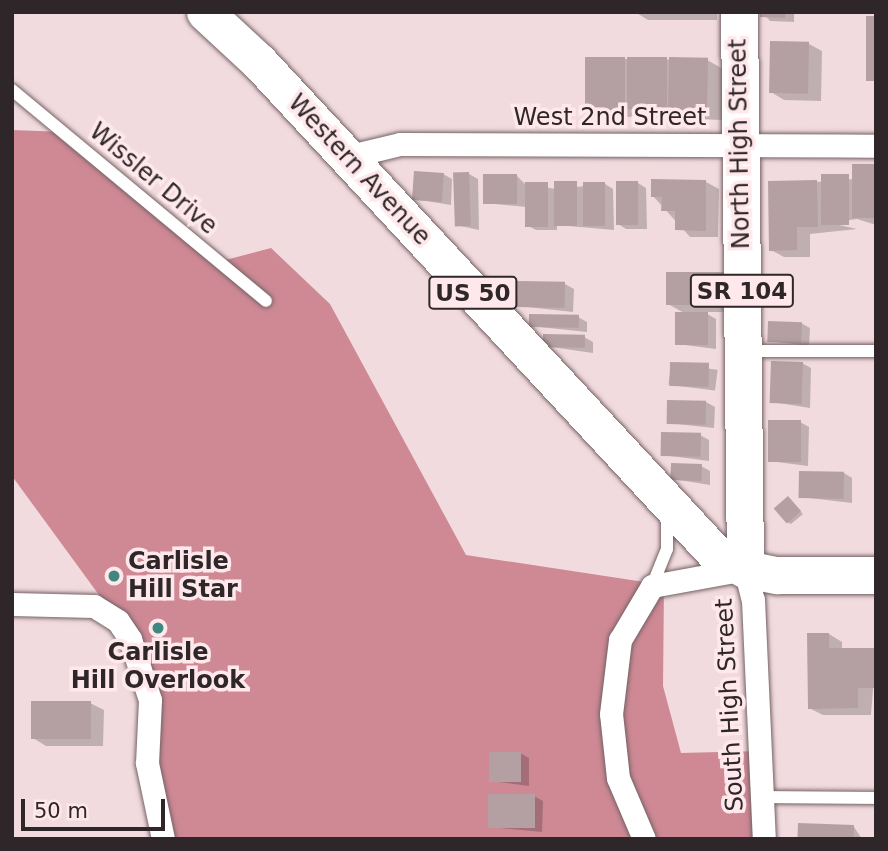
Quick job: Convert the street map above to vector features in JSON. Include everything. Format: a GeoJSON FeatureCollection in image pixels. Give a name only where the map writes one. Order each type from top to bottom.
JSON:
{"type":"FeatureCollection","features":[{"type":"Feature","properties":{"kind":"main road","name":"Western Avenue"},"geometry":{"type":"LineString","coordinates":[[205,12],[346,158],[714,552],[745,569]]}},
{"type":"Feature","properties":{"kind":"main road","name":"North High Street"},"geometry":{"type":"LineString","coordinates":[[739,12],[745,569]]}},
{"type":"Feature","properties":{"kind":"main road","name":"US 50"},"geometry":{"type":"LineString","coordinates":[[745,569],[876,575]]}},
{"type":"Feature","properties":{"kind":"street","name":"West 2nd Street"},"geometry":{"type":"LineString","coordinates":[[346,158],[400,144],[876,146]]}},
{"type":"Feature","properties":{"kind":"street"},"geometry":{"type":"LineString","coordinates":[[644,839],[618,778],[611,714],[620,640],[652,586],[745,569]]}},
{"type":"Feature","properties":{"kind":"street","name":"South High Street"},"geometry":{"type":"LineString","coordinates":[[745,569],[753,600],[764,839]]}},
{"type":"Feature","properties":{"kind":"street"},"geometry":{"type":"LineString","coordinates":[[12,604],[94,606],[118,621],[130,639],[150,700],[147,763],[163,839]]}},
{"type":"Feature","properties":{"kind":"lane","name":"Wissler Drive"},"geometry":{"type":"LineString","coordinates":[[12,90],[266,301]]}},
{"type":"Feature","properties":{"kind":"lane"},"geometry":{"type":"LineString","coordinates":[[743,351],[876,351]]}},
{"type":"Feature","properties":{"kind":"lane"},"geometry":{"type":"LineString","coordinates":[[652,586],[670,528],[658,491]]}},
{"type":"Feature","properties":{"kind":"lane"},"geometry":{"type":"LineString","coordinates":[[762,797],[876,798]]}},
{"type":"Feature","properties":{"kind":"shaded area"},"geometry":{"type":"Polygon","coordinates":[[[12,130],[64,132],[218,262],[271,248],[330,304],[466,555],[664,585],[663,686],[681,753],[759,751],[764,839],[163,839],[147,728],[118,621],[12,476],[12,130]]]}},
{"type":"Feature","properties":{"kind":"building"},"geometry":{"type":"Polygon","coordinates":[[[760,12],[786,12],[785,18],[760,17],[760,12]]]}},
{"type":"Feature","properties":{"kind":"building"},"geometry":{"type":"Polygon","coordinates":[[[866,16],[876,16],[876,81],[866,81],[866,16]]]}},
{"type":"Feature","properties":{"kind":"building"},"geometry":{"type":"Polygon","coordinates":[[[770,41],[809,42],[808,94],[769,93],[770,41]]]}},
{"type":"Feature","properties":{"kind":"building"},"geometry":{"type":"Polygon","coordinates":[[[585,57],[625,57],[625,110],[585,110],[585,57]]]}},
{"type":"Feature","properties":{"kind":"building"},"geometry":{"type":"Polygon","coordinates":[[[627,57],[667,57],[667,109],[627,109],[627,57]]]}},
{"type":"Feature","properties":{"kind":"building"},"geometry":{"type":"Polygon","coordinates":[[[669,57],[708,58],[707,111],[668,110],[669,57]]]}},
{"type":"Feature","properties":{"kind":"building"},"geometry":{"type":"Polygon","coordinates":[[[852,164],[876,164],[876,218],[852,218],[852,164]]]}},
{"type":"Feature","properties":{"kind":"building"},"geometry":{"type":"Polygon","coordinates":[[[414,171],[444,173],[442,202],[412,200],[414,171]]]}},
{"type":"Feature","properties":{"kind":"building"},"geometry":{"type":"Polygon","coordinates":[[[469,172],[471,226],[455,227],[453,173],[469,172]]]}},
{"type":"Feature","properties":{"kind":"building"},"geometry":{"type":"Polygon","coordinates":[[[483,174],[517,174],[517,204],[483,204],[483,174]]]}},
{"type":"Feature","properties":{"kind":"building"},"geometry":{"type":"Polygon","coordinates":[[[821,174],[849,174],[849,225],[821,225],[821,174]]]}},
{"type":"Feature","properties":{"kind":"building"},"geometry":{"type":"Polygon","coordinates":[[[651,179],[706,180],[706,231],[675,230],[675,211],[661,211],[662,197],[651,197],[651,179]]]}},
{"type":"Feature","properties":{"kind":"building"},"geometry":{"type":"Polygon","coordinates":[[[817,180],[818,227],[797,227],[797,250],[769,251],[768,181],[817,180]]]}},
{"type":"Feature","properties":{"kind":"building"},"geometry":{"type":"Polygon","coordinates":[[[554,181],[577,181],[577,226],[554,226],[554,181]]]}},
{"type":"Feature","properties":{"kind":"building"},"geometry":{"type":"Polygon","coordinates":[[[616,181],[638,181],[638,225],[616,225],[616,181]]]}},
{"type":"Feature","properties":{"kind":"building"},"geometry":{"type":"Polygon","coordinates":[[[525,182],[548,182],[548,227],[525,227],[525,182]]]}},
{"type":"Feature","properties":{"kind":"building"},"geometry":{"type":"Polygon","coordinates":[[[583,182],[605,182],[605,226],[583,226],[583,182]]]}},
{"type":"Feature","properties":{"kind":"building"},"geometry":{"type":"Polygon","coordinates":[[[666,272],[730,272],[730,305],[666,305],[666,272]]]}},
{"type":"Feature","properties":{"kind":"building"},"geometry":{"type":"Polygon","coordinates":[[[517,281],[565,282],[565,308],[517,307],[517,281]]]}},
{"type":"Feature","properties":{"kind":"building"},"geometry":{"type":"Polygon","coordinates":[[[675,312],[708,312],[708,345],[675,345],[675,312]]]}},
{"type":"Feature","properties":{"kind":"building"},"geometry":{"type":"Polygon","coordinates":[[[529,314],[579,315],[579,328],[529,327],[529,314]]]}},
{"type":"Feature","properties":{"kind":"building"},"geometry":{"type":"Polygon","coordinates":[[[768,321],[802,322],[801,343],[767,342],[768,321]]]}},
{"type":"Feature","properties":{"kind":"building"},"geometry":{"type":"Polygon","coordinates":[[[543,334],[585,335],[585,348],[543,347],[543,334]]]}},
{"type":"Feature","properties":{"kind":"building"},"geometry":{"type":"Polygon","coordinates":[[[771,361],[803,362],[802,404],[770,403],[771,361]]]}},
{"type":"Feature","properties":{"kind":"building"},"geometry":{"type":"Polygon","coordinates":[[[670,362],[709,363],[709,387],[670,386],[670,362]]]}},
{"type":"Feature","properties":{"kind":"building"},"geometry":{"type":"Polygon","coordinates":[[[667,400],[706,401],[706,425],[667,424],[667,400]]]}},
{"type":"Feature","properties":{"kind":"building"},"geometry":{"type":"Polygon","coordinates":[[[768,420],[801,420],[801,462],[768,462],[768,420]]]}},
{"type":"Feature","properties":{"kind":"building"},"geometry":{"type":"Polygon","coordinates":[[[661,432],[701,433],[701,457],[661,456],[661,432]]]}},
{"type":"Feature","properties":{"kind":"building"},"geometry":{"type":"Polygon","coordinates":[[[671,463],[702,464],[701,481],[670,480],[671,463]]]}},
{"type":"Feature","properties":{"kind":"building"},"geometry":{"type":"Polygon","coordinates":[[[799,471],[844,472],[844,499],[799,498],[799,471]]]}},
{"type":"Feature","properties":{"kind":"building"},"geometry":{"type":"Polygon","coordinates":[[[788,496],[801,511],[787,524],[774,508],[788,496]]]}},
{"type":"Feature","properties":{"kind":"building"},"geometry":{"type":"Polygon","coordinates":[[[807,633],[829,633],[829,648],[875,648],[876,688],[858,688],[858,708],[808,709],[807,633]]]}},
{"type":"Feature","properties":{"kind":"building"},"geometry":{"type":"Polygon","coordinates":[[[31,701],[91,701],[91,739],[31,739],[31,701]]]}},
{"type":"Feature","properties":{"kind":"building"},"geometry":{"type":"Polygon","coordinates":[[[489,752],[521,752],[521,782],[489,782],[489,752]]]}},
{"type":"Feature","properties":{"kind":"building"},"geometry":{"type":"Polygon","coordinates":[[[488,794],[535,794],[535,828],[488,828],[488,794]]]}},
{"type":"Feature","properties":{"kind":"building"},"geometry":{"type":"Polygon","coordinates":[[[798,823],[854,825],[853,839],[797,839],[798,823]]]}},
{"type":"Feature","properties":{"kind":"place","name":"Carlisle Hill Star"},"geometry":{"type":"Point","coordinates":[114,576]}},
{"type":"Feature","properties":{"kind":"place","name":"Carlisle Hill Overlook"},"geometry":{"type":"Point","coordinates":[158,628]}}]}
